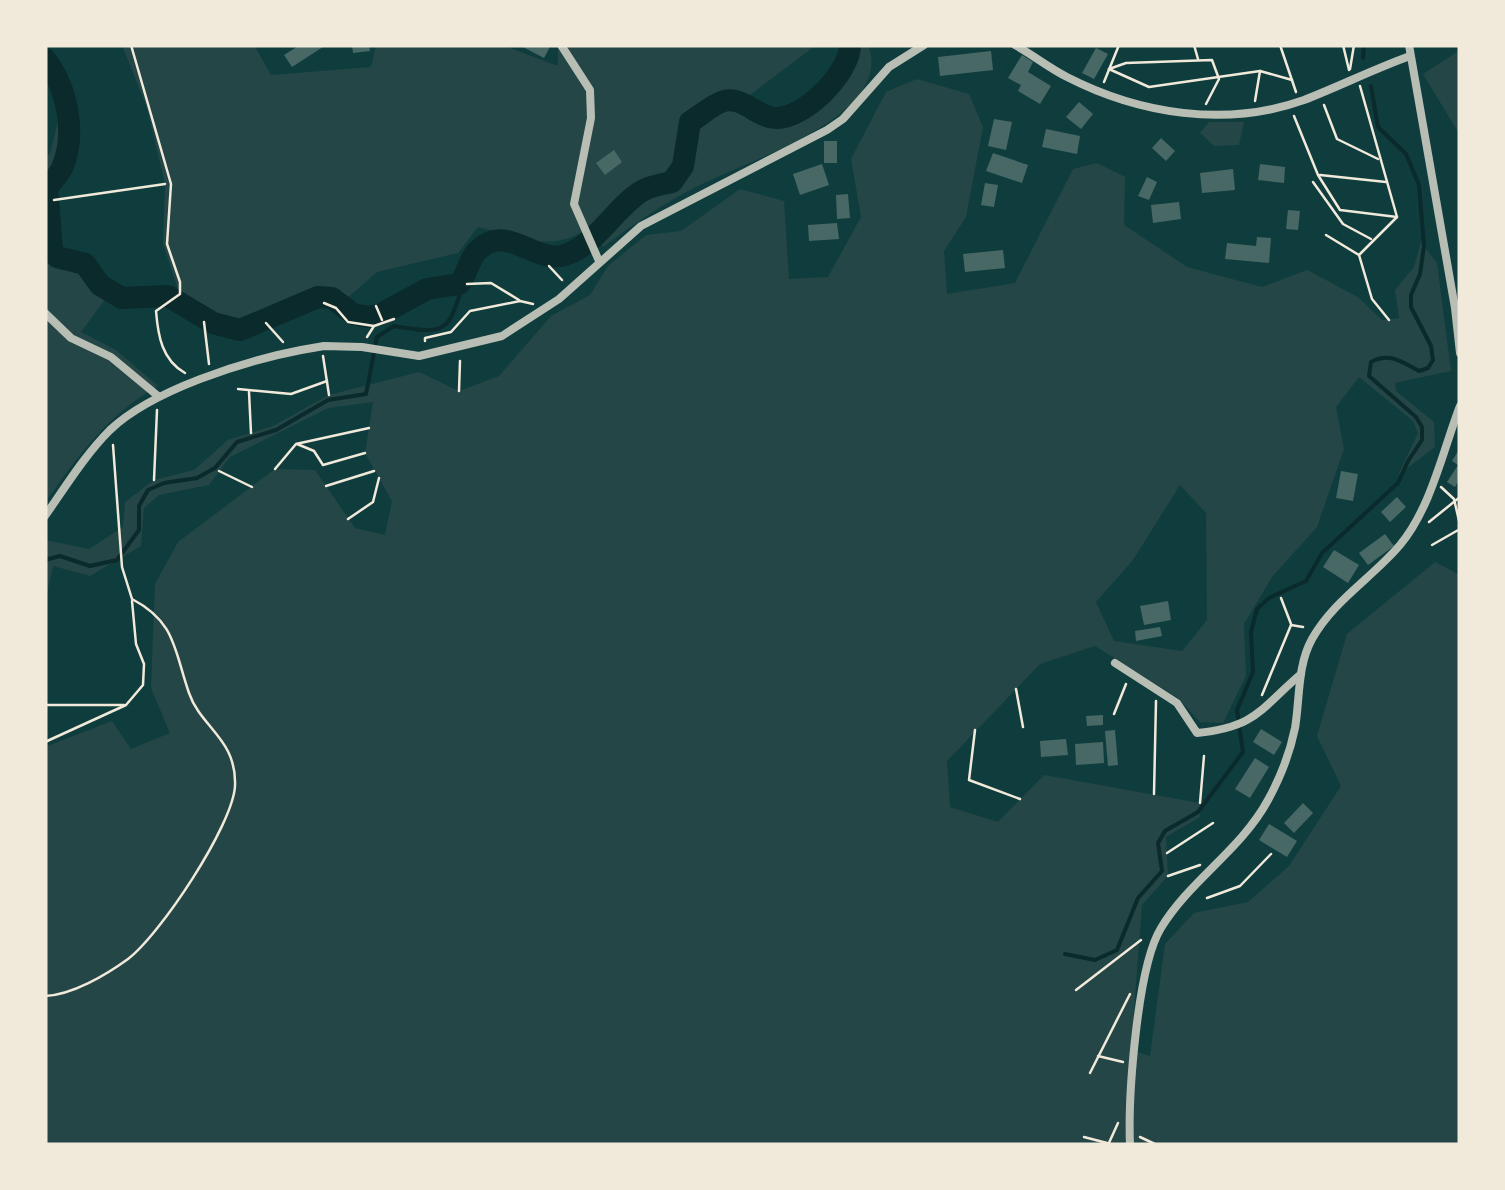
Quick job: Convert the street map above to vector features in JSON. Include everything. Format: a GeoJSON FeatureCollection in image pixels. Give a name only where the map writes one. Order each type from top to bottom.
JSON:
{"type":"FeatureCollection","features":[{"type":"Feature","properties":{"kind":"street"},"geometry":{"type":"LineString","coordinates":[[561,45],[582,74],[592,103],[574,204],[599,261]]}},
{"type":"Feature","properties":{"kind":"street"},"geometry":{"type":"LineString","coordinates":[[45,516],[87,455],[112,428],[158,396],[290,352],[324,346],[419,356],[502,336],[558,299],[641,226],[827,130],[889,67],[924,45]]}},
{"type":"Feature","properties":{"kind":"street"},"geometry":{"type":"LineString","coordinates":[[1015,45],[1062,75],[1100,93],[1171,112],[1241,114],[1290,104],[1410,56]]}},
{"type":"Feature","properties":{"kind":"street"},"geometry":{"type":"LineString","coordinates":[[1409,45],[1456,308],[1460,353]]}},
{"type":"Feature","properties":{"kind":"street"},"geometry":{"type":"LineString","coordinates":[[45,313],[71,338],[111,357],[158,396]]}},
{"type":"Feature","properties":{"kind":"street"},"geometry":{"type":"LineString","coordinates":[[1130,1145],[1135,1065],[1150,951],[1178,906],[1239,842],[1268,801],[1295,728],[1309,643],[1326,617],[1408,535],[1460,406]]}},
{"type":"Feature","properties":{"kind":"street"},"geometry":{"type":"LineString","coordinates":[[1115,663],[1178,703],[1197,733],[1229,730],[1248,722],[1301,674]]}},
{"type":"Feature","properties":{"kind":"path"},"geometry":{"type":"LineString","coordinates":[[131,45],[170,184],[168,244],[180,282],[180,294],[156,312],[159,339],[173,366],[197,381]]}},
{"type":"Feature","properties":{"kind":"path"},"geometry":{"type":"LineString","coordinates":[[1100,93],[1119,45]]}},
{"type":"Feature","properties":{"kind":"path"},"geometry":{"type":"LineString","coordinates":[[1194,45],[1198,60]]}},
{"type":"Feature","properties":{"kind":"path"},"geometry":{"type":"LineString","coordinates":[[1280,45],[1297,93]]}},
{"type":"Feature","properties":{"kind":"path"},"geometry":{"type":"LineString","coordinates":[[1344,45],[1397,217]]}},
{"type":"Feature","properties":{"kind":"path"},"geometry":{"type":"LineString","coordinates":[[1354,45],[1355,78]]}},
{"type":"Feature","properties":{"kind":"path"},"geometry":{"type":"LineString","coordinates":[[1109,70],[1126,63],[1212,60],[1219,79],[1206,105]]}},
{"type":"Feature","properties":{"kind":"path"},"geometry":{"type":"LineString","coordinates":[[1109,70],[1150,86],[1219,79],[1260,70],[1292,80]]}},
{"type":"Feature","properties":{"kind":"path"},"geometry":{"type":"LineString","coordinates":[[1255,103],[1260,70]]}},
{"type":"Feature","properties":{"kind":"path"},"geometry":{"type":"LineString","coordinates":[[1321,99],[1337,138],[1381,160]]}},
{"type":"Feature","properties":{"kind":"path"},"geometry":{"type":"LineString","coordinates":[[1292,110],[1318,175],[1340,210],[1397,217]]}},
{"type":"Feature","properties":{"kind":"path"},"geometry":{"type":"LineString","coordinates":[[1318,175],[1387,182]]}},
{"type":"Feature","properties":{"kind":"path"},"geometry":{"type":"LineString","coordinates":[[1313,182],[1343,224],[1374,241]]}},
{"type":"Feature","properties":{"kind":"path"},"geometry":{"type":"LineString","coordinates":[[54,200],[166,184]]}},
{"type":"Feature","properties":{"kind":"path"},"geometry":{"type":"LineString","coordinates":[[1359,255],[1397,217]]}},
{"type":"Feature","properties":{"kind":"path"},"geometry":{"type":"LineString","coordinates":[[1326,235],[1359,255],[1372,299],[1389,320]]}},
{"type":"Feature","properties":{"kind":"path"},"geometry":{"type":"LineString","coordinates":[[548,266],[563,282]]}},
{"type":"Feature","properties":{"kind":"path"},"geometry":{"type":"LineString","coordinates":[[467,284],[491,283],[520,301],[534,304]]}},
{"type":"Feature","properties":{"kind":"path"},"geometry":{"type":"LineString","coordinates":[[419,356],[425,338],[451,332],[470,312],[520,301]]}},
{"type":"Feature","properties":{"kind":"path"},"geometry":{"type":"LineString","coordinates":[[324,303],[336,308],[348,322],[374,326]]}},
{"type":"Feature","properties":{"kind":"path"},"geometry":{"type":"LineString","coordinates":[[376,306],[382,321]]}},
{"type":"Feature","properties":{"kind":"path"},"geometry":{"type":"LineString","coordinates":[[362,347],[374,326],[394,320]]}},
{"type":"Feature","properties":{"kind":"path"},"geometry":{"type":"LineString","coordinates":[[204,322],[210,370]]}},
{"type":"Feature","properties":{"kind":"path"},"geometry":{"type":"LineString","coordinates":[[266,323],[288,346]]}},
{"type":"Feature","properties":{"kind":"path"},"geometry":{"type":"LineString","coordinates":[[323,354],[329,395]]}},
{"type":"Feature","properties":{"kind":"path"},"geometry":{"type":"LineString","coordinates":[[459,391],[460,361]]}},
{"type":"Feature","properties":{"kind":"path"},"geometry":{"type":"LineString","coordinates":[[238,389],[291,394],[327,381]]}},
{"type":"Feature","properties":{"kind":"path"},"geometry":{"type":"LineString","coordinates":[[250,390],[251,433]]}},
{"type":"Feature","properties":{"kind":"path"},"geometry":{"type":"LineString","coordinates":[[154,480],[158,409]]}},
{"type":"Feature","properties":{"kind":"path"},"geometry":{"type":"LineString","coordinates":[[45,742],[126,705],[143,685],[144,664],[136,644],[132,599],[122,567],[112,428]]}},
{"type":"Feature","properties":{"kind":"path"},"geometry":{"type":"LineString","coordinates":[[275,469],[296,444],[368,428]]}},
{"type":"Feature","properties":{"kind":"path"},"geometry":{"type":"LineString","coordinates":[[296,444],[314,451],[323,465],[364,453]]}},
{"type":"Feature","properties":{"kind":"path"},"geometry":{"type":"LineString","coordinates":[[326,486],[374,470]]}},
{"type":"Feature","properties":{"kind":"path"},"geometry":{"type":"LineString","coordinates":[[219,472],[252,487]]}},
{"type":"Feature","properties":{"kind":"path"},"geometry":{"type":"LineString","coordinates":[[348,519],[373,502],[378,478]]}},
{"type":"Feature","properties":{"kind":"path"},"geometry":{"type":"LineString","coordinates":[[1432,480],[1454,499],[1460,527],[1432,545]]}},
{"type":"Feature","properties":{"kind":"path"},"geometry":{"type":"LineString","coordinates":[[1429,522],[1460,497]]}},
{"type":"Feature","properties":{"kind":"path"},"geometry":{"type":"LineString","coordinates":[[1248,722],[1292,625],[1281,598]]}},
{"type":"Feature","properties":{"kind":"path"},"geometry":{"type":"LineString","coordinates":[[45,996],[88,983],[130,958],[162,923],[225,823],[235,788],[233,760],[222,738],[190,698],[173,638],[156,612],[132,599]]}},
{"type":"Feature","properties":{"kind":"path"},"geometry":{"type":"LineString","coordinates":[[1292,625],[1303,628]]}},
{"type":"Feature","properties":{"kind":"path"},"geometry":{"type":"LineString","coordinates":[[1114,714],[1130,673]]}},
{"type":"Feature","properties":{"kind":"path"},"geometry":{"type":"LineString","coordinates":[[1016,689],[1023,727]]}},
{"type":"Feature","properties":{"kind":"path"},"geometry":{"type":"LineString","coordinates":[[1154,794],[1156,689]]}},
{"type":"Feature","properties":{"kind":"path"},"geometry":{"type":"LineString","coordinates":[[45,705],[126,705]]}},
{"type":"Feature","properties":{"kind":"path"},"geometry":{"type":"LineString","coordinates":[[976,730],[969,780],[1020,799]]}},
{"type":"Feature","properties":{"kind":"path"},"geometry":{"type":"LineString","coordinates":[[1200,803],[1204,756]]}},
{"type":"Feature","properties":{"kind":"path"},"geometry":{"type":"LineString","coordinates":[[1167,853],[1213,823]]}},
{"type":"Feature","properties":{"kind":"path"},"geometry":{"type":"LineString","coordinates":[[1207,898],[1240,886],[1271,854]]}},
{"type":"Feature","properties":{"kind":"path"},"geometry":{"type":"LineString","coordinates":[[1168,876],[1205,862]]}},
{"type":"Feature","properties":{"kind":"path"},"geometry":{"type":"LineString","coordinates":[[1076,990],[1141,940]]}},
{"type":"Feature","properties":{"kind":"path"},"geometry":{"type":"LineString","coordinates":[[1090,1073],[1130,995]]}},
{"type":"Feature","properties":{"kind":"path"},"geometry":{"type":"LineString","coordinates":[[1098,1056],[1135,1065]]}},
{"type":"Feature","properties":{"kind":"path"},"geometry":{"type":"LineString","coordinates":[[1130,1132],[1156,1145]]}},
{"type":"Feature","properties":{"kind":"path"},"geometry":{"type":"LineString","coordinates":[[1084,1137],[1108,1144]]}},
{"type":"Feature","properties":{"kind":"shaded area"},"geometry":{"type":"Polygon","coordinates":[[[122,45],[254,45],[271,75],[371,67],[376,45],[502,45],[558,66],[558,45],[816,45],[747,97],[779,113],[813,97],[833,79],[840,68],[843,45],[868,45],[871,70],[860,93],[812,133],[687,192],[603,247],[592,225],[578,234],[551,241],[523,239],[478,227],[458,253],[377,272],[336,308],[300,309],[241,337],[175,310],[177,286],[163,244],[165,184],[147,108],[122,45]]]}},
{"type":"Feature","properties":{"kind":"shaded area"},"geometry":{"type":"Polygon","coordinates":[[[45,46],[70,84],[71,165],[54,187],[58,250],[84,256],[115,286],[81,332],[116,350],[158,386],[109,423],[45,503],[45,156],[50,154],[60,113],[45,68],[45,46]]]}},
{"type":"Feature","properties":{"kind":"shaded area"},"geometry":{"type":"Polygon","coordinates":[[[1460,50],[1460,135],[1423,74],[1460,50]]]}},
{"type":"Feature","properties":{"kind":"shaded area"},"geometry":{"type":"Polygon","coordinates":[[[917,79],[969,94],[983,127],[966,217],[944,251],[947,294],[1015,283],[1073,169],[1097,163],[1125,177],[1124,225],[1187,267],[1262,287],[1307,270],[1358,297],[1382,320],[1399,318],[1395,290],[1414,267],[1421,242],[1437,263],[1451,371],[1395,383],[1396,391],[1434,422],[1435,447],[1398,475],[1418,433],[1413,421],[1359,377],[1336,407],[1344,449],[1317,527],[1272,577],[1244,624],[1246,676],[1223,723],[1200,722],[1178,698],[1095,646],[1040,664],[947,761],[950,807],[998,822],[1044,775],[1200,803],[1200,817],[1166,837],[1168,876],[1142,905],[1131,1050],[1150,1056],[1165,944],[1194,913],[1248,902],[1289,866],[1341,786],[1317,736],[1347,634],[1435,562],[1460,575],[1460,1145],[45,1145],[45,747],[112,721],[131,749],[170,733],[151,688],[155,584],[178,542],[275,469],[315,470],[355,528],[385,535],[392,501],[365,453],[373,402],[328,408],[230,457],[209,485],[159,495],[144,508],[141,546],[90,576],[53,566],[45,602],[45,540],[89,549],[123,527],[125,502],[154,480],[194,470],[228,440],[273,426],[329,395],[419,372],[459,391],[499,376],[551,316],[590,295],[608,266],[646,235],[681,231],[740,189],[784,201],[789,279],[828,277],[861,217],[851,159],[886,92],[917,79]],[[1180,485],[1133,560],[1096,602],[1114,641],[1182,651],[1207,620],[1206,513],[1180,485]]]}},
{"type":"Feature","properties":{"kind":"shaded area"},"geometry":{"type":"Polygon","coordinates":[[[1209,122],[1244,122],[1239,145],[1214,146],[1200,133],[1209,122]]]}},
{"type":"Feature","properties":{"kind":"building"},"geometry":{"type":"Polygon","coordinates":[[[300,45],[326,45],[292,67],[284,55],[300,45]]]}},
{"type":"Feature","properties":{"kind":"building"},"geometry":{"type":"Polygon","coordinates":[[[352,45],[369,45],[370,51],[353,53],[352,45]]]}},
{"type":"Feature","properties":{"kind":"building"},"geometry":{"type":"Polygon","coordinates":[[[519,45],[551,45],[544,58],[519,45]]]}},
{"type":"Feature","properties":{"kind":"building"},"geometry":{"type":"Polygon","coordinates":[[[1096,48],[1108,54],[1094,79],[1082,73],[1096,48]]]}},
{"type":"Feature","properties":{"kind":"building"},"geometry":{"type":"Polygon","coordinates":[[[991,51],[993,70],[940,76],[938,57],[991,51]]]}},
{"type":"Feature","properties":{"kind":"building"},"geometry":{"type":"Polygon","coordinates":[[[1022,55],[1033,62],[1028,72],[1051,86],[1040,104],[1018,91],[1021,85],[1008,78],[1022,55]]]}},
{"type":"Feature","properties":{"kind":"building"},"geometry":{"type":"Polygon","coordinates":[[[1079,102],[1093,114],[1081,129],[1066,117],[1079,102]]]}},
{"type":"Feature","properties":{"kind":"building"},"geometry":{"type":"Polygon","coordinates":[[[994,119],[1012,122],[1006,150],[988,146],[994,119]]]}},
{"type":"Feature","properties":{"kind":"building"},"geometry":{"type":"Polygon","coordinates":[[[1046,129],[1080,136],[1077,154],[1042,147],[1046,129]]]}},
{"type":"Feature","properties":{"kind":"building"},"geometry":{"type":"Polygon","coordinates":[[[1161,138],[1175,151],[1166,161],[1152,148],[1161,138]]]}},
{"type":"Feature","properties":{"kind":"building"},"geometry":{"type":"Polygon","coordinates":[[[824,141],[837,141],[837,163],[824,163],[824,141]]]}},
{"type":"Feature","properties":{"kind":"building"},"geometry":{"type":"Polygon","coordinates":[[[614,150],[622,162],[605,175],[596,163],[614,150]]]}},
{"type":"Feature","properties":{"kind":"building"},"geometry":{"type":"Polygon","coordinates":[[[993,153],[1028,165],[1022,183],[986,171],[993,153]]]}},
{"type":"Feature","properties":{"kind":"building"},"geometry":{"type":"Polygon","coordinates":[[[822,164],[829,185],[800,195],[793,174],[822,164]]]}},
{"type":"Feature","properties":{"kind":"building"},"geometry":{"type":"Polygon","coordinates":[[[1260,164],[1285,167],[1284,183],[1258,180],[1260,164]]]}},
{"type":"Feature","properties":{"kind":"building"},"geometry":{"type":"Polygon","coordinates":[[[1233,169],[1235,190],[1202,193],[1200,173],[1233,169]]]}},
{"type":"Feature","properties":{"kind":"building"},"geometry":{"type":"Polygon","coordinates":[[[1147,177],[1157,182],[1149,200],[1138,196],[1147,177]]]}},
{"type":"Feature","properties":{"kind":"building"},"geometry":{"type":"Polygon","coordinates":[[[985,183],[998,185],[994,207],[981,205],[985,183]]]}},
{"type":"Feature","properties":{"kind":"building"},"geometry":{"type":"Polygon","coordinates":[[[848,194],[850,218],[837,219],[836,195],[848,194]]]}},
{"type":"Feature","properties":{"kind":"building"},"geometry":{"type":"Polygon","coordinates":[[[1179,202],[1181,219],[1153,223],[1151,205],[1179,202]]]}},
{"type":"Feature","properties":{"kind":"building"},"geometry":{"type":"Polygon","coordinates":[[[1288,210],[1300,211],[1298,230],[1286,229],[1288,210]]]}},
{"type":"Feature","properties":{"kind":"building"},"geometry":{"type":"Polygon","coordinates":[[[837,223],[839,239],[809,241],[808,225],[837,223]]]}},
{"type":"Feature","properties":{"kind":"building"},"geometry":{"type":"Polygon","coordinates":[[[1257,237],[1271,238],[1269,263],[1225,259],[1227,243],[1256,246],[1257,237]]]}},
{"type":"Feature","properties":{"kind":"building"},"geometry":{"type":"Polygon","coordinates":[[[1003,250],[1005,268],[965,272],[963,254],[1003,250]]]}},
{"type":"Feature","properties":{"kind":"building"},"geometry":{"type":"Polygon","coordinates":[[[1460,448],[1460,479],[1455,487],[1447,482],[1458,465],[1452,461],[1460,448]]]}},
{"type":"Feature","properties":{"kind":"building"},"geometry":{"type":"Polygon","coordinates":[[[1341,471],[1358,474],[1353,501],[1336,498],[1341,471]]]}},
{"type":"Feature","properties":{"kind":"building"},"geometry":{"type":"Polygon","coordinates":[[[1397,497],[1406,507],[1390,522],[1381,512],[1397,497]]]}},
{"type":"Feature","properties":{"kind":"building"},"geometry":{"type":"Polygon","coordinates":[[[1385,534],[1394,546],[1368,565],[1359,553],[1385,534]]]}},
{"type":"Feature","properties":{"kind":"building"},"geometry":{"type":"Polygon","coordinates":[[[1334,550],[1359,565],[1348,583],[1323,567],[1334,550]]]}},
{"type":"Feature","properties":{"kind":"building"},"geometry":{"type":"Polygon","coordinates":[[[1168,601],[1171,620],[1144,625],[1140,606],[1168,601]]]}},
{"type":"Feature","properties":{"kind":"building"},"geometry":{"type":"Polygon","coordinates":[[[1160,627],[1162,636],[1136,641],[1135,631],[1160,627]]]}},
{"type":"Feature","properties":{"kind":"building"},"geometry":{"type":"Polygon","coordinates":[[[1103,715],[1103,725],[1087,726],[1086,716],[1103,715]]]}},
{"type":"Feature","properties":{"kind":"building"},"geometry":{"type":"Polygon","coordinates":[[[1261,729],[1282,742],[1274,755],[1253,742],[1261,729]]]}},
{"type":"Feature","properties":{"kind":"building"},"geometry":{"type":"Polygon","coordinates":[[[1115,730],[1118,765],[1108,766],[1105,731],[1115,730]]]}},
{"type":"Feature","properties":{"kind":"building"},"geometry":{"type":"Polygon","coordinates":[[[1066,739],[1068,755],[1041,757],[1040,741],[1066,739]]]}},
{"type":"Feature","properties":{"kind":"building"},"geometry":{"type":"Polygon","coordinates":[[[1103,742],[1104,763],[1076,765],[1075,744],[1103,742]]]}},
{"type":"Feature","properties":{"kind":"building"},"geometry":{"type":"Polygon","coordinates":[[[1255,758],[1269,767],[1250,798],[1235,789],[1255,758]]]}},
{"type":"Feature","properties":{"kind":"building"},"geometry":{"type":"Polygon","coordinates":[[[1303,803],[1313,813],[1294,833],[1284,823],[1303,803]]]}},
{"type":"Feature","properties":{"kind":"building"},"geometry":{"type":"Polygon","coordinates":[[[1269,824],[1297,841],[1287,857],[1259,840],[1269,824]]]}},
{"type":"Feature","properties":{"kind":"waterway"},"geometry":{"type":"LineString","coordinates":[[45,59],[59,83],[69,126],[62,168],[47,188],[52,250],[57,257],[85,264],[100,285],[122,298],[168,296],[213,323],[240,330],[318,297],[332,298],[353,314],[381,314],[427,289],[459,284],[474,254],[499,240],[554,256],[577,250],[642,191],[672,182],[683,166],[690,122],[715,105],[731,100],[769,117],[799,111],[834,81],[850,45]]}},
{"type":"Feature","properties":{"kind":"waterway"},"geometry":{"type":"LineString","coordinates":[[1363,58],[1364,45]]}},
{"type":"Feature","properties":{"kind":"waterway"},"geometry":{"type":"LineString","coordinates":[[1065,954],[1095,960],[1117,950],[1138,898],[1162,871],[1158,843],[1165,831],[1198,812],[1243,752],[1237,710],[1253,672],[1251,632],[1257,609],[1269,598],[1306,581],[1322,553],[1398,483],[1422,440],[1422,427],[1416,417],[1369,376],[1371,362],[1378,359],[1396,359],[1419,371],[1428,368],[1433,360],[1431,346],[1411,307],[1424,246],[1419,185],[1406,154],[1378,127],[1371,86]]}},
{"type":"Feature","properties":{"kind":"waterway"},"geometry":{"type":"LineString","coordinates":[[45,560],[60,556],[90,566],[117,560],[139,530],[139,506],[148,490],[197,478],[215,468],[237,442],[276,430],[328,400],[366,394],[377,337],[394,326],[427,330],[444,325],[455,309],[465,278]]}}]}
